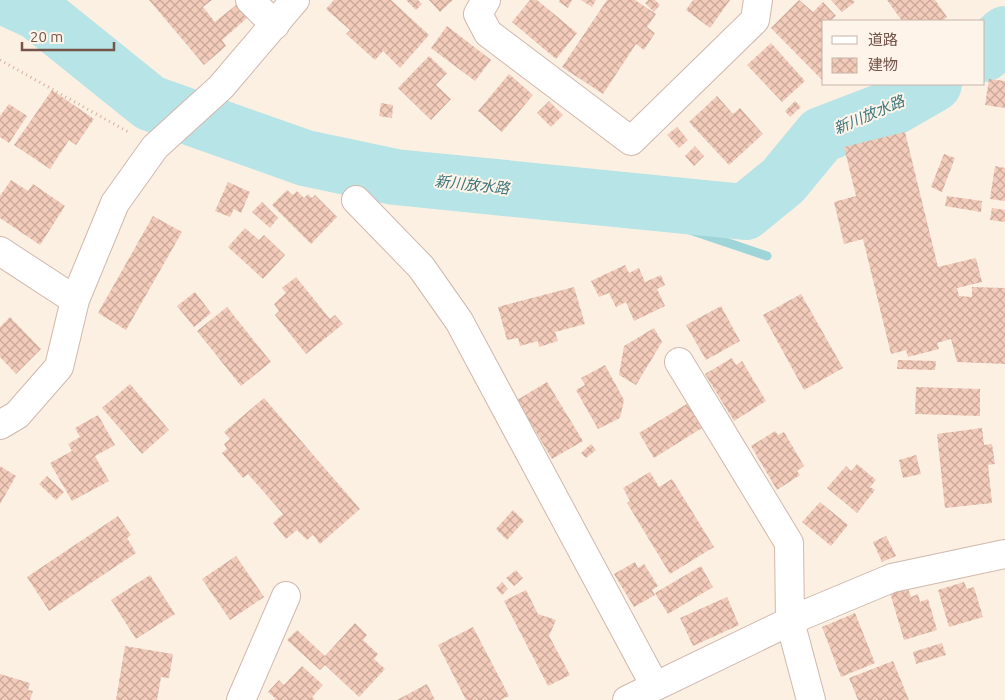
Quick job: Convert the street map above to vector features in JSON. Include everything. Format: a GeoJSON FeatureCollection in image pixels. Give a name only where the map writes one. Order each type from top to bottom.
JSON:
{"type":"FeatureCollection","features":[{"type":"Feature","properties":{"kind":"street"},"geometry":{"type":"LineString","coordinates":[[250,0],[275,25]]}},
{"type":"Feature","properties":{"kind":"street"},"geometry":{"type":"LineString","coordinates":[[0,425],[18,415],[59,368],[75,300],[115,203],[155,147],[221,87],[295,0]]}},
{"type":"Feature","properties":{"kind":"street"},"geometry":{"type":"LineString","coordinates":[[486,0],[478,14],[488,33],[631,141],[755,20],[758,0]]}},
{"type":"Feature","properties":{"kind":"street"},"geometry":{"type":"LineString","coordinates":[[356,200],[421,267],[459,321],[655,686]]}},
{"type":"Feature","properties":{"kind":"street"},"geometry":{"type":"LineString","coordinates":[[0,251],[75,300]]}},
{"type":"Feature","properties":{"kind":"street"},"geometry":{"type":"LineString","coordinates":[[679,362],[790,543],[790,621],[811,700]]}},
{"type":"Feature","properties":{"kind":"street"},"geometry":{"type":"LineString","coordinates":[[627,700],[790,621],[892,578],[1005,554]]}},
{"type":"Feature","properties":{"kind":"street"},"geometry":{"type":"LineString","coordinates":[[241,700],[286,596]]}},
{"type":"Feature","properties":{"kind":"path"},"geometry":{"type":"LineString","coordinates":[[0,60],[155,147]]}},
{"type":"Feature","properties":{"kind":"building"},"geometry":{"type":"Polygon","coordinates":[[[149,0],[212,0],[203,7],[215,22],[236,5],[247,18],[222,40],[226,46],[204,65],[149,0]]]}},
{"type":"Feature","properties":{"kind":"building"},"geometry":{"type":"Polygon","coordinates":[[[334,0],[391,0],[429,35],[400,68],[383,51],[375,60],[346,34],[350,30],[326,9],[334,0]]]}},
{"type":"Feature","properties":{"kind":"building"},"geometry":{"type":"Polygon","coordinates":[[[406,0],[418,0],[422,4],[416,10],[406,0]]]}},
{"type":"Feature","properties":{"kind":"building"},"geometry":{"type":"Polygon","coordinates":[[[429,0],[453,0],[440,12],[429,0]]]}},
{"type":"Feature","properties":{"kind":"building"},"geometry":{"type":"Polygon","coordinates":[[[530,0],[537,0],[577,33],[556,59],[512,22],[530,0]]]}},
{"type":"Feature","properties":{"kind":"building"},"geometry":{"type":"Polygon","coordinates":[[[560,0],[572,0],[568,8],[559,2],[560,0]]]}},
{"type":"Feature","properties":{"kind":"building"},"geometry":{"type":"Polygon","coordinates":[[[581,0],[596,0],[592,7],[581,0]]]}},
{"type":"Feature","properties":{"kind":"building"},"geometry":{"type":"Polygon","coordinates":[[[607,0],[635,0],[656,14],[647,27],[655,33],[644,50],[636,44],[603,94],[562,67],[607,0]]]}},
{"type":"Feature","properties":{"kind":"building"},"geometry":{"type":"Polygon","coordinates":[[[648,0],[655,0],[660,5],[654,12],[645,3],[648,0]]]}},
{"type":"Feature","properties":{"kind":"building"},"geometry":{"type":"Polygon","coordinates":[[[693,0],[730,0],[710,28],[686,10],[693,0]]]}},
{"type":"Feature","properties":{"kind":"building"},"geometry":{"type":"Polygon","coordinates":[[[799,0],[813,12],[823,2],[836,16],[831,20],[822,20],[822,80],[771,28],[799,0]]]}},
{"type":"Feature","properties":{"kind":"building"},"geometry":{"type":"Polygon","coordinates":[[[831,0],[853,0],[855,2],[842,12],[831,0]]]}},
{"type":"Feature","properties":{"kind":"building"},"geometry":{"type":"Polygon","coordinates":[[[887,0],[935,0],[947,17],[943,20],[901,20],[887,0]]]}},
{"type":"Feature","properties":{"kind":"building"},"geometry":{"type":"Polygon","coordinates":[[[447,26],[491,60],[475,81],[431,48],[447,26]]]}},
{"type":"Feature","properties":{"kind":"building"},"geometry":{"type":"Polygon","coordinates":[[[771,43],[805,81],[782,102],[747,65],[771,43]]]}},
{"type":"Feature","properties":{"kind":"building"},"geometry":{"type":"Polygon","coordinates":[[[429,56],[447,73],[436,85],[451,99],[431,120],[398,88],[429,56]]]}},
{"type":"Feature","properties":{"kind":"building"},"geometry":{"type":"Polygon","coordinates":[[[509,74],[533,95],[502,132],[478,111],[509,74]]]}},
{"type":"Feature","properties":{"kind":"building"},"geometry":{"type":"Polygon","coordinates":[[[989,79],[1005,81],[1005,108],[985,105],[989,79]]]}},
{"type":"Feature","properties":{"kind":"building"},"geometry":{"type":"Polygon","coordinates":[[[52,90],[94,119],[76,145],[69,140],[50,169],[14,145],[52,90]]]}},
{"type":"Feature","properties":{"kind":"building"},"geometry":{"type":"Polygon","coordinates":[[[717,96],[733,114],[740,108],[763,134],[729,165],[689,122],[717,96]]]}},
{"type":"Feature","properties":{"kind":"building"},"geometry":{"type":"Polygon","coordinates":[[[549,101],[563,115],[551,127],[537,113],[549,101]]]}},
{"type":"Feature","properties":{"kind":"building"},"geometry":{"type":"Polygon","coordinates":[[[795,101],[801,107],[790,117],[785,111],[795,101]]]}},
{"type":"Feature","properties":{"kind":"building"},"geometry":{"type":"Polygon","coordinates":[[[381,103],[393,105],[392,118],[379,116],[381,103]]]}},
{"type":"Feature","properties":{"kind":"building"},"geometry":{"type":"Polygon","coordinates":[[[9,104],[27,116],[9,143],[0,137],[0,116],[9,104]]]}},
{"type":"Feature","properties":{"kind":"building"},"geometry":{"type":"Polygon","coordinates":[[[677,127],[688,140],[679,148],[667,135],[677,127]]]}},
{"type":"Feature","properties":{"kind":"building"},"geometry":{"type":"Polygon","coordinates":[[[905,132],[938,267],[976,258],[982,282],[957,288],[959,296],[972,297],[972,287],[1005,288],[1005,364],[957,362],[951,339],[937,343],[939,349],[908,357],[906,350],[891,354],[863,239],[844,244],[834,202],[856,196],[844,147],[905,132]]]}},
{"type":"Feature","properties":{"kind":"building"},"geometry":{"type":"Polygon","coordinates":[[[695,146],[704,156],[694,166],[685,156],[695,146]]]}},
{"type":"Feature","properties":{"kind":"building"},"geometry":{"type":"Polygon","coordinates":[[[944,154],[955,158],[942,192],[931,187],[944,154]]]}},
{"type":"Feature","properties":{"kind":"building"},"geometry":{"type":"Polygon","coordinates":[[[995,166],[1005,168],[1005,201],[990,199],[995,166]]]}},
{"type":"Feature","properties":{"kind":"building"},"geometry":{"type":"Polygon","coordinates":[[[11,180],[28,191],[33,184],[65,206],[40,245],[0,218],[0,196],[11,180]]]}},
{"type":"Feature","properties":{"kind":"building"},"geometry":{"type":"Polygon","coordinates":[[[228,182],[250,192],[241,213],[234,209],[230,217],[215,211],[228,182]]]}},
{"type":"Feature","properties":{"kind":"building"},"geometry":{"type":"Polygon","coordinates":[[[287,190],[293,195],[297,191],[304,198],[308,194],[312,198],[315,195],[337,217],[311,244],[272,205],[287,190]]]}},
{"type":"Feature","properties":{"kind":"building"},"geometry":{"type":"Polygon","coordinates":[[[947,196],[982,201],[981,212],[945,206],[947,196]]]}},
{"type":"Feature","properties":{"kind":"building"},"geometry":{"type":"Polygon","coordinates":[[[262,202],[278,218],[270,228],[252,212],[262,202]]]}},
{"type":"Feature","properties":{"kind":"building"},"geometry":{"type":"Polygon","coordinates":[[[992,208],[1005,210],[1005,222],[990,220],[992,208]]]}},
{"type":"Feature","properties":{"kind":"building"},"geometry":{"type":"Polygon","coordinates":[[[153,216],[182,232],[126,330],[98,313],[153,216]]]}},
{"type":"Feature","properties":{"kind":"building"},"geometry":{"type":"Polygon","coordinates":[[[245,228],[259,240],[264,235],[285,255],[263,279],[228,247],[245,228]]]}},
{"type":"Feature","properties":{"kind":"building"},"geometry":{"type":"Polygon","coordinates":[[[625,265],[629,273],[639,268],[645,282],[661,275],[665,285],[657,289],[665,306],[634,321],[626,302],[616,307],[609,293],[599,297],[591,281],[625,265]]]}},
{"type":"Feature","properties":{"kind":"building"},"geometry":{"type":"Polygon","coordinates":[[[296,277],[330,319],[335,315],[343,324],[306,354],[275,315],[279,311],[274,304],[286,293],[282,288],[296,277]]]}},
{"type":"Feature","properties":{"kind":"building"},"geometry":{"type":"Polygon","coordinates":[[[574,287],[585,324],[555,332],[558,341],[539,347],[538,341],[520,346],[518,338],[507,340],[498,307],[574,287]]]}},
{"type":"Feature","properties":{"kind":"building"},"geometry":{"type":"Polygon","coordinates":[[[195,292],[211,313],[194,327],[177,306],[195,292]]]}},
{"type":"Feature","properties":{"kind":"building"},"geometry":{"type":"Polygon","coordinates":[[[801,294],[843,368],[804,390],[763,315],[801,294]]]}},
{"type":"Feature","properties":{"kind":"building"},"geometry":{"type":"Polygon","coordinates":[[[721,306],[740,341],[706,360],[686,325],[721,306]]]}},
{"type":"Feature","properties":{"kind":"building"},"geometry":{"type":"Polygon","coordinates":[[[227,307],[271,362],[241,386],[197,331],[227,307]]]}},
{"type":"Feature","properties":{"kind":"building"},"geometry":{"type":"Polygon","coordinates":[[[10,317],[41,349],[16,374],[0,357],[0,327],[10,317]]]}},
{"type":"Feature","properties":{"kind":"building"},"geometry":{"type":"Polygon","coordinates":[[[654,328],[662,342],[636,385],[619,375],[624,346],[654,328]]]}},
{"type":"Feature","properties":{"kind":"building"},"geometry":{"type":"Polygon","coordinates":[[[732,358],[736,365],[742,361],[766,401],[734,421],[705,374],[732,358]]]}},
{"type":"Feature","properties":{"kind":"building"},"geometry":{"type":"Polygon","coordinates":[[[898,360],[936,361],[935,370],[897,369],[898,360]]]}},
{"type":"Feature","properties":{"kind":"building"},"geometry":{"type":"Polygon","coordinates":[[[605,365],[624,400],[620,418],[598,429],[576,390],[585,385],[581,378],[605,365]]]}},
{"type":"Feature","properties":{"kind":"building"},"geometry":{"type":"Polygon","coordinates":[[[547,382],[583,441],[552,459],[517,400],[547,382]]]}},
{"type":"Feature","properties":{"kind":"building"},"geometry":{"type":"Polygon","coordinates":[[[130,384],[169,430],[142,454],[102,408],[130,384]]]}},
{"type":"Feature","properties":{"kind":"building"},"geometry":{"type":"Polygon","coordinates":[[[916,387],[980,389],[980,416],[915,414],[916,387]]]}},
{"type":"Feature","properties":{"kind":"building"},"geometry":{"type":"Polygon","coordinates":[[[264,398],[360,509],[320,544],[313,535],[307,540],[297,530],[286,539],[273,523],[283,514],[248,474],[243,478],[222,453],[227,449],[224,444],[230,439],[224,432],[264,398]]]}},
{"type":"Feature","properties":{"kind":"building"},"geometry":{"type":"Polygon","coordinates":[[[695,399],[710,423],[654,458],[639,433],[695,399]]]}},
{"type":"Feature","properties":{"kind":"building"},"geometry":{"type":"Polygon","coordinates":[[[98,415],[115,445],[95,456],[109,481],[72,501],[50,463],[72,451],[68,444],[80,437],[75,428],[98,415]]]}},
{"type":"Feature","properties":{"kind":"building"},"geometry":{"type":"Polygon","coordinates":[[[982,428],[984,445],[992,444],[995,464],[988,465],[992,503],[945,508],[937,434],[982,428]]]}},
{"type":"Feature","properties":{"kind":"building"},"geometry":{"type":"Polygon","coordinates":[[[775,431],[778,435],[784,432],[804,466],[797,471],[800,475],[777,490],[751,446],[775,431]]]}},
{"type":"Feature","properties":{"kind":"building"},"geometry":{"type":"Polygon","coordinates":[[[591,444],[596,450],[586,458],[581,453],[591,444]]]}},
{"type":"Feature","properties":{"kind":"building"},"geometry":{"type":"Polygon","coordinates":[[[916,455],[921,474],[903,478],[899,460],[916,455]]]}},
{"type":"Feature","properties":{"kind":"building"},"geometry":{"type":"Polygon","coordinates":[[[857,464],[876,480],[870,487],[875,490],[857,513],[827,488],[846,466],[851,471],[857,464]]]}},
{"type":"Feature","properties":{"kind":"building"},"geometry":{"type":"Polygon","coordinates":[[[0,466],[16,476],[0,504],[0,466]]]}},
{"type":"Feature","properties":{"kind":"building"},"geometry":{"type":"Polygon","coordinates":[[[650,472],[659,487],[672,479],[714,547],[670,574],[627,503],[630,501],[623,488],[650,472]]]}},
{"type":"Feature","properties":{"kind":"building"},"geometry":{"type":"Polygon","coordinates":[[[47,476],[64,492],[56,500],[39,484],[47,476]]]}},
{"type":"Feature","properties":{"kind":"building"},"geometry":{"type":"Polygon","coordinates":[[[820,502],[848,525],[831,546],[802,522],[820,502]]]}},
{"type":"Feature","properties":{"kind":"building"},"geometry":{"type":"Polygon","coordinates":[[[513,510],[524,521],[507,540],[496,529],[513,510]]]}},
{"type":"Feature","properties":{"kind":"building"},"geometry":{"type":"Polygon","coordinates":[[[118,516],[131,535],[127,538],[136,553],[49,611],[27,577],[118,516]]]}},
{"type":"Feature","properties":{"kind":"building"},"geometry":{"type":"Polygon","coordinates":[[[886,536],[896,556],[882,562],[873,542],[886,536]]]}},
{"type":"Feature","properties":{"kind":"building"},"geometry":{"type":"Polygon","coordinates":[[[236,556],[264,597],[230,620],[202,579],[236,556]]]}},
{"type":"Feature","properties":{"kind":"building"},"geometry":{"type":"Polygon","coordinates":[[[635,562],[638,568],[644,564],[658,586],[652,590],[655,595],[634,607],[614,574],[635,562]]]}},
{"type":"Feature","properties":{"kind":"building"},"geometry":{"type":"Polygon","coordinates":[[[701,566],[713,587],[668,614],[655,593],[701,566]]]}},
{"type":"Feature","properties":{"kind":"building"},"geometry":{"type":"Polygon","coordinates":[[[516,570],[523,578],[514,586],[506,578],[516,570]]]}},
{"type":"Feature","properties":{"kind":"building"},"geometry":{"type":"Polygon","coordinates":[[[150,575],[175,614],[136,639],[111,600],[150,575]]]}},
{"type":"Feature","properties":{"kind":"building"},"geometry":{"type":"Polygon","coordinates":[[[502,582],[508,589],[502,595],[496,588],[502,582]]]}},
{"type":"Feature","properties":{"kind":"building"},"geometry":{"type":"Polygon","coordinates":[[[964,582],[967,589],[974,587],[983,617],[949,627],[938,590],[964,582]]]}},
{"type":"Feature","properties":{"kind":"building"},"geometry":{"type":"Polygon","coordinates":[[[908,588],[911,597],[918,594],[920,602],[928,599],[937,630],[904,640],[890,593],[908,588]]]}},
{"type":"Feature","properties":{"kind":"building"},"geometry":{"type":"Polygon","coordinates":[[[526,590],[538,614],[556,620],[549,636],[570,675],[548,686],[504,601],[526,590]]]}},
{"type":"Feature","properties":{"kind":"building"},"geometry":{"type":"Polygon","coordinates":[[[727,597],[739,625],[693,646],[680,618],[727,597]]]}},
{"type":"Feature","properties":{"kind":"building"},"geometry":{"type":"Polygon","coordinates":[[[855,613],[875,663],[841,677],[822,627],[855,613]]]}},
{"type":"Feature","properties":{"kind":"building"},"geometry":{"type":"Polygon","coordinates":[[[355,623],[367,635],[363,640],[378,654],[374,659],[385,669],[359,697],[325,665],[320,670],[287,640],[297,630],[325,656],[355,623]]]}},
{"type":"Feature","properties":{"kind":"building"},"geometry":{"type":"Polygon","coordinates":[[[473,627],[509,696],[500,700],[466,700],[438,645],[473,627]]]}},
{"type":"Feature","properties":{"kind":"building"},"geometry":{"type":"Polygon","coordinates":[[[942,643],[946,655],[916,664],[913,652],[942,643]]]}},
{"type":"Feature","properties":{"kind":"building"},"geometry":{"type":"Polygon","coordinates":[[[125,646],[173,654],[169,678],[161,677],[157,700],[116,700],[125,646]]]}},
{"type":"Feature","properties":{"kind":"building"},"geometry":{"type":"Polygon","coordinates":[[[893,661],[909,700],[858,700],[849,678],[893,661]]]}},
{"type":"Feature","properties":{"kind":"building"},"geometry":{"type":"Polygon","coordinates":[[[302,666],[323,685],[312,697],[315,700],[274,700],[276,699],[268,692],[279,680],[284,685],[302,666]]]}},
{"type":"Feature","properties":{"kind":"building"},"geometry":{"type":"Polygon","coordinates":[[[0,674],[30,683],[28,690],[33,691],[30,700],[0,700],[0,674]]]}},
{"type":"Feature","properties":{"kind":"building"},"geometry":{"type":"Polygon","coordinates":[[[427,684],[435,700],[397,700],[427,684]]]}},
{"type":"Feature","properties":{"kind":"waterway","name":"新川放水路"},"geometry":{"type":"LineString","coordinates":[[11,0],[37,12],[150,103],[305,158],[395,177],[745,212],[783,181],[821,135],[894,107],[932,85]]}},
{"type":"Feature","properties":{"kind":"waterway","name":"新川放水路"},"geometry":{"type":"LineString","coordinates":[[985,53],[1005,34]]}},
{"type":"Feature","properties":{"kind":"waterway"},"geometry":{"type":"LineString","coordinates":[[660,202],[678,226],[767,256]]}}]}
